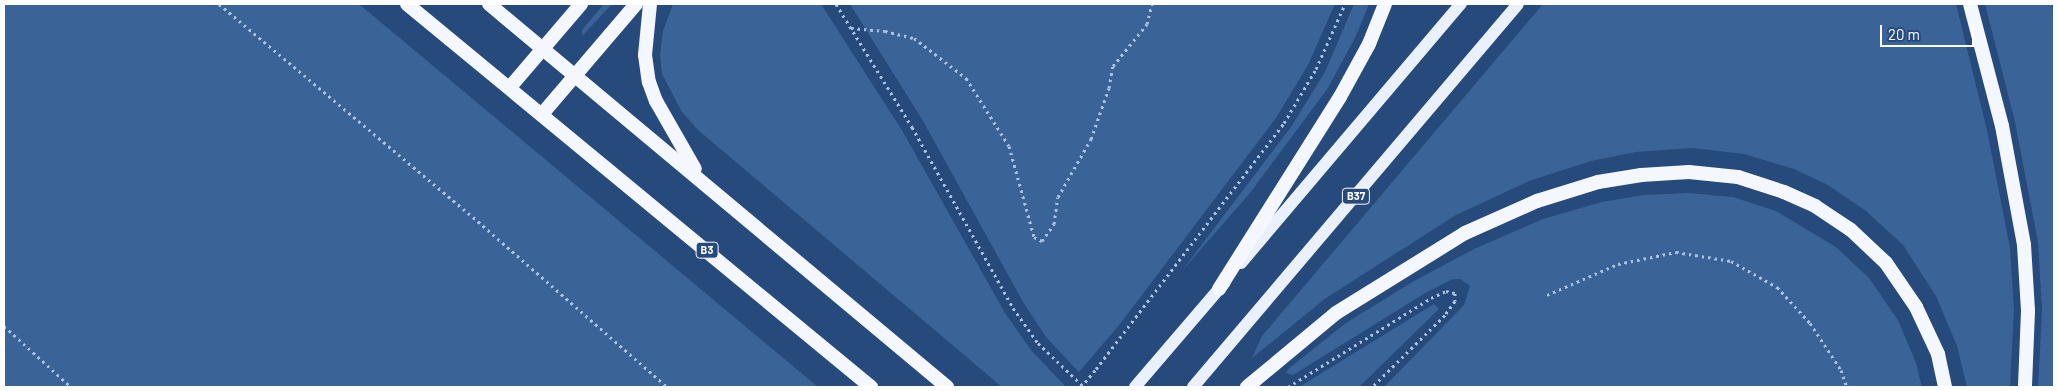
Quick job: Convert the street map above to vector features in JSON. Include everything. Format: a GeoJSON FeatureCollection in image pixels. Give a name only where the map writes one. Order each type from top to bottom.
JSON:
{"type":"FeatureCollection","features":[{"type":"Feature","properties":{"kind":"highway","name":"B3"},"geometry":{"type":"LineString","coordinates":[[408,4],[543,113],[870,387]]}},
{"type":"Feature","properties":{"kind":"highway"},"geometry":{"type":"LineString","coordinates":[[490,4],[699,176],[947,387]]}},
{"type":"Feature","properties":{"kind":"highway"},"geometry":{"type":"LineString","coordinates":[[510,86],[581,4]]}},
{"type":"Feature","properties":{"kind":"highway"},"geometry":{"type":"LineString","coordinates":[[543,113],[636,4]]}},
{"type":"Feature","properties":{"kind":"highway"},"geometry":{"type":"LineString","coordinates":[[650,4],[645,55],[649,82],[656,101],[699,176]]}},
{"type":"Feature","properties":{"kind":"highway"},"geometry":{"type":"LineString","coordinates":[[1219,289],[1340,97],[1369,44],[1385,4]]}},
{"type":"Feature","properties":{"kind":"highway"},"geometry":{"type":"LineString","coordinates":[[1970,4],[2002,126],[2024,245],[2028,311],[2025,387]]}},
{"type":"Feature","properties":{"kind":"highway"},"geometry":{"type":"LineString","coordinates":[[1247,387],[1336,313],[1404,268],[1465,233],[1537,201],[1598,182],[1641,175],[1689,172],[1738,177],[1784,192],[1815,206],[1851,230],[1886,263],[1916,307],[1938,354],[1945,387]]}},
{"type":"Feature","properties":{"kind":"main road"},"geometry":{"type":"LineString","coordinates":[[1135,387],[1461,4]]}},
{"type":"Feature","properties":{"kind":"main road","name":"B37"},"geometry":{"type":"LineString","coordinates":[[1193,387],[1518,4]]}},
{"type":"Feature","properties":{"kind":"path"},"geometry":{"type":"LineString","coordinates":[[219,4],[473,217],[667,387]]}},
{"type":"Feature","properties":{"kind":"path"},"geometry":{"type":"LineString","coordinates":[[836,4],[912,127],[1013,308],[1038,343],[1082,387],[1284,123],[1316,69],[1345,4]]}},
{"type":"Feature","properties":{"kind":"path"},"geometry":{"type":"LineString","coordinates":[[851,28],[884,30],[914,38],[966,78],[1009,146],[1034,237],[1042,241],[1054,224],[1058,197],[1091,139],[1109,88],[1113,66],[1147,24],[1152,4]]}},
{"type":"Feature","properties":{"kind":"path"},"geometry":{"type":"LineString","coordinates":[[1547,296],[1618,264],[1676,252],[1731,261],[1777,287],[1810,323],[1841,370],[1847,387]]}},
{"type":"Feature","properties":{"kind":"path"},"geometry":{"type":"LineString","coordinates":[[1288,387],[1431,298],[1446,291],[1455,293],[1455,301],[1445,315],[1372,387]]}},
{"type":"Feature","properties":{"kind":"path"},"geometry":{"type":"LineString","coordinates":[[4,326],[71,387]]}},
{"type":"Feature","properties":{"kind":"shaded area"},"geometry":{"type":"Polygon","coordinates":[[[4,4],[359,4],[818,387],[4,387],[4,4]]]}},
{"type":"Feature","properties":{"kind":"shaded area"},"geometry":{"type":"Polygon","coordinates":[[[604,4],[612,4],[582,36],[582,30],[604,4]]]}},
{"type":"Feature","properties":{"kind":"shaded area"},"geometry":{"type":"Polygon","coordinates":[[[673,4],[821,4],[903,132],[1005,313],[1031,350],[1066,387],[1002,387],[698,130],[682,112],[662,74],[660,55],[663,31],[673,4]]]}},
{"type":"Feature","properties":{"kind":"shaded area"},"geometry":{"type":"Polygon","coordinates":[[[850,4],[1335,4],[1308,65],[1276,118],[1120,324],[1079,372],[1046,337],[1023,302],[923,121],[850,4]]]}},
{"type":"Feature","properties":{"kind":"shaded area"},"geometry":{"type":"Polygon","coordinates":[[[1354,4],[1369,4],[1356,36],[1328,88],[1250,193],[1181,272],[1291,127],[1325,72],[1354,4]]]}},
{"type":"Feature","properties":{"kind":"shaded area"},"geometry":{"type":"Polygon","coordinates":[[[1543,4],[1956,4],[1987,130],[2010,248],[2014,310],[2010,387],[1967,387],[1957,346],[1936,296],[1903,245],[1866,211],[1828,185],[1794,169],[1744,154],[1692,148],[1636,152],[1591,161],[1529,181],[1456,215],[1326,298],[1252,358],[1262,336],[1543,4]]]}},
{"type":"Feature","properties":{"kind":"shaded area"},"geometry":{"type":"Polygon","coordinates":[[[1985,4],[2052,4],[2054,16],[2054,387],[2038,387],[2042,310],[2038,242],[2015,122],[1985,4]]]}},
{"type":"Feature","properties":{"kind":"shaded area"},"geometry":{"type":"Polygon","coordinates":[[[1688,193],[1733,197],[1776,211],[1836,247],[1869,278],[1898,320],[1916,363],[1922,387],[1384,387],[1464,305],[1470,286],[1460,279],[1453,279],[1427,292],[1293,375],[1286,373],[1288,369],[1346,323],[1414,281],[1474,249],[1543,219],[1602,202],[1643,195],[1688,193]]]}},
{"type":"Feature","properties":{"kind":"shaded area"},"geometry":{"type":"Polygon","coordinates":[[[1434,304],[1439,309],[1359,387],[1299,387],[1434,304]]]}}]}
